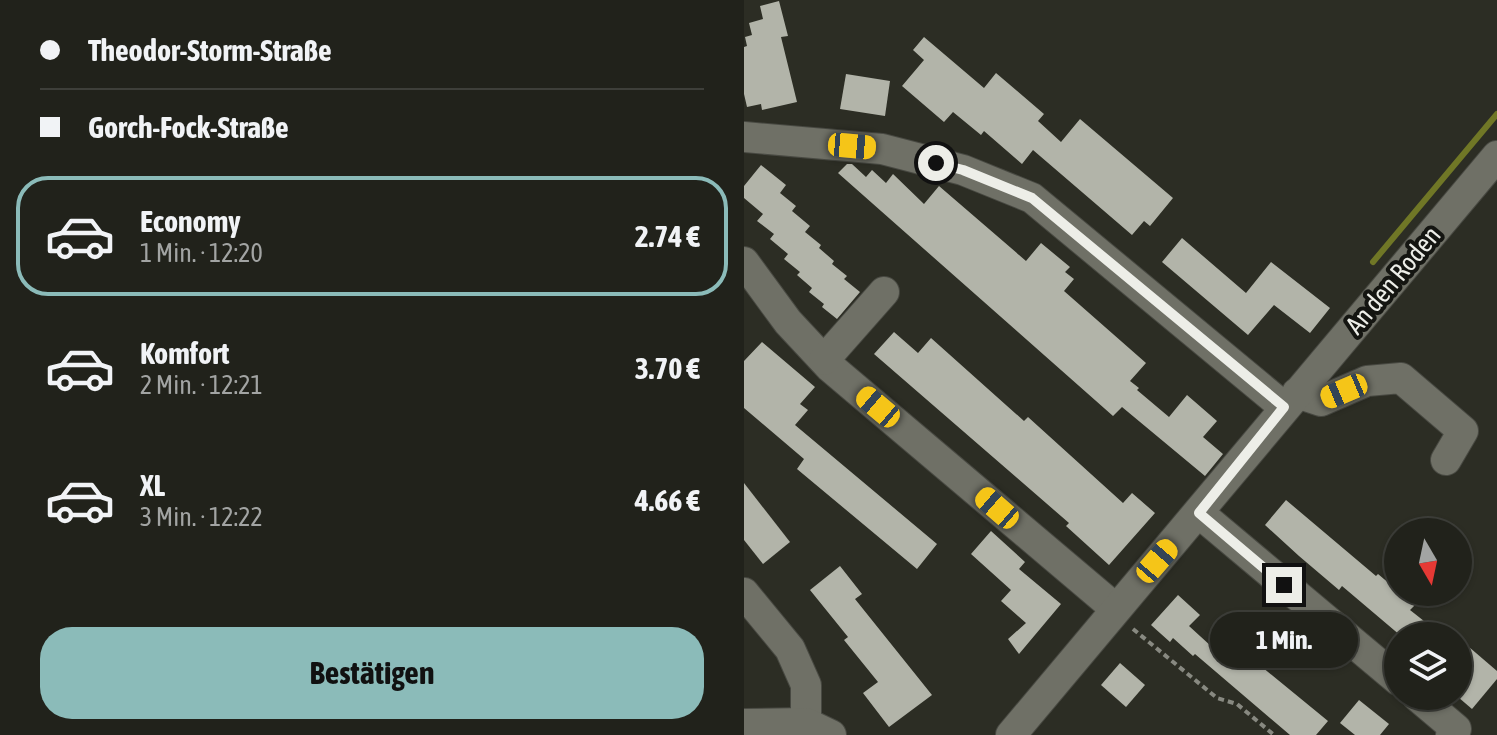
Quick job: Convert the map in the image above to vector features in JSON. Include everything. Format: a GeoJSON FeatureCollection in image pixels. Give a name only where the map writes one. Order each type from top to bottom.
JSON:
{"type":"FeatureCollection","features":[{"type":"Feature","properties":{"kind":"street"},"geometry":{"type":"LineString","coordinates":[[744,137],[882,149],[963,170],[1032,198],[1290,400],[1321,401],[1367,381],[1401,378],[1463,431],[1446,460]]}},
{"type":"Feature","properties":{"kind":"street","name":"An den Roden"},"geometry":{"type":"LineString","coordinates":[[1011,735],[1497,156]]}},
{"type":"Feature","properties":{"kind":"street"},"geometry":{"type":"LineString","coordinates":[[744,262],[788,322],[824,360],[1116,609]]}},
{"type":"Feature","properties":{"kind":"street"},"geometry":{"type":"LineString","coordinates":[[824,360],[884,292]]}},
{"type":"Feature","properties":{"kind":"street"},"geometry":{"type":"LineString","coordinates":[[1199,513],[1384,668]]}},
{"type":"Feature","properties":{"kind":"street"},"geometry":{"type":"LineString","coordinates":[[744,593],[790,649],[806,685],[818,729],[744,724]]}},
{"type":"Feature","properties":{"kind":"street"},"geometry":{"type":"LineString","coordinates":[[1434,710],[1456,729],[1451,735]]}},
{"type":"Feature","properties":{"kind":"path"},"geometry":{"type":"LineString","coordinates":[[1116,609],[1131,627],[1217,698],[1237,704],[1274,735]]}},
{"type":"Feature","properties":{"kind":"building"},"geometry":{"type":"Polygon","coordinates":[[[779,1],[788,36],[781,37],[797,102],[762,110],[761,104],[747,107],[744,47],[747,46],[745,37],[752,35],[749,23],[763,19],[760,6],[779,1]]]}},
{"type":"Feature","properties":{"kind":"building"},"geometry":{"type":"Polygon","coordinates":[[[924,37],[984,88],[996,73],[1044,114],[1038,121],[1061,142],[1080,119],[1173,198],[1150,226],[1144,221],[1132,235],[1033,150],[1022,164],[984,131],[981,135],[953,112],[944,122],[902,86],[924,60],[913,50],[924,37]]]}},
{"type":"Feature","properties":{"kind":"building"},"geometry":{"type":"Polygon","coordinates":[[[846,74],[890,81],[885,116],[840,109],[846,74]]]}},
{"type":"Feature","properties":{"kind":"building"},"geometry":{"type":"Polygon","coordinates":[[[847,164],[852,164],[866,177],[872,170],[886,183],[893,174],[924,204],[939,186],[1026,261],[1041,243],[1070,267],[1065,272],[1074,279],[1064,291],[1146,363],[1130,381],[1139,388],[1137,390],[1169,417],[1187,395],[1217,421],[1203,437],[1223,454],[1205,476],[1122,407],[1113,416],[838,173],[847,164]]]}},
{"type":"Feature","properties":{"kind":"building"},"geometry":{"type":"Polygon","coordinates":[[[761,165],[786,185],[780,193],[796,206],[792,211],[810,226],[805,232],[821,245],[819,248],[834,261],[832,264],[847,276],[844,279],[860,292],[837,319],[809,292],[812,288],[797,275],[800,272],[784,259],[788,254],[770,239],[774,234],[757,221],[763,214],[744,198],[744,186],[761,165]]]}},
{"type":"Feature","properties":{"kind":"building"},"geometry":{"type":"Polygon","coordinates":[[[1182,238],[1246,293],[1271,262],[1330,308],[1310,333],[1274,305],[1248,335],[1162,262],[1182,238]]]}},
{"type":"Feature","properties":{"kind":"building"},"geometry":{"type":"Polygon","coordinates":[[[894,332],[918,353],[931,338],[1024,421],[1028,417],[1123,503],[1132,493],[1155,513],[1109,565],[1066,526],[1069,523],[874,354],[894,332]]]}},
{"type":"Feature","properties":{"kind":"building"},"geometry":{"type":"Polygon","coordinates":[[[762,342],[815,387],[800,404],[808,410],[795,425],[937,544],[917,569],[797,469],[804,459],[744,408],[744,361],[762,342]]]}},
{"type":"Feature","properties":{"kind":"building"},"geometry":{"type":"Polygon","coordinates":[[[744,483],[790,542],[763,564],[744,540],[744,483]]]}},
{"type":"Feature","properties":{"kind":"building"},"geometry":{"type":"Polygon","coordinates":[[[1286,500],[1376,576],[1378,574],[1384,579],[1384,606],[1414,606],[1410,610],[1425,622],[1384,622],[1342,586],[1339,590],[1265,525],[1286,500]]]}},
{"type":"Feature","properties":{"kind":"building"},"geometry":{"type":"Polygon","coordinates":[[[991,531],[1025,562],[1019,569],[1061,604],[1019,654],[1008,639],[1026,623],[1001,601],[1011,590],[971,554],[991,531]]]}},
{"type":"Feature","properties":{"kind":"building"},"geometry":{"type":"Polygon","coordinates":[[[840,566],[862,594],[855,599],[932,695],[889,727],[863,693],[878,682],[844,640],[848,637],[810,590],[840,566]]]}},
{"type":"Feature","properties":{"kind":"building"},"geometry":{"type":"Polygon","coordinates":[[[1178,595],[1200,615],[1189,626],[1223,657],[1234,644],[1328,721],[1316,735],[1290,735],[1195,654],[1193,656],[1173,638],[1170,642],[1151,625],[1178,595]]]}},
{"type":"Feature","properties":{"kind":"building"},"geometry":{"type":"Polygon","coordinates":[[[1472,650],[1497,671],[1497,679],[1472,709],[1472,650]]]}},
{"type":"Feature","properties":{"kind":"building"},"geometry":{"type":"Polygon","coordinates":[[[1120,663],[1145,685],[1126,707],[1101,685],[1120,663]]]}},
{"type":"Feature","properties":{"kind":"building"},"geometry":{"type":"Polygon","coordinates":[[[1359,700],[1389,724],[1380,735],[1355,735],[1340,723],[1359,700]]]}},
{"type":"Feature","properties":{"kind":"waterway"},"geometry":{"type":"LineString","coordinates":[[1373,262],[1497,114]]}},
{"type":"Feature","properties":{"kind":"route"},"geometry":{"type":"LineString","coordinates":[[936,163],[963,170],[1032,198],[1284,407],[1199,513],[1284,585]]}}]}
